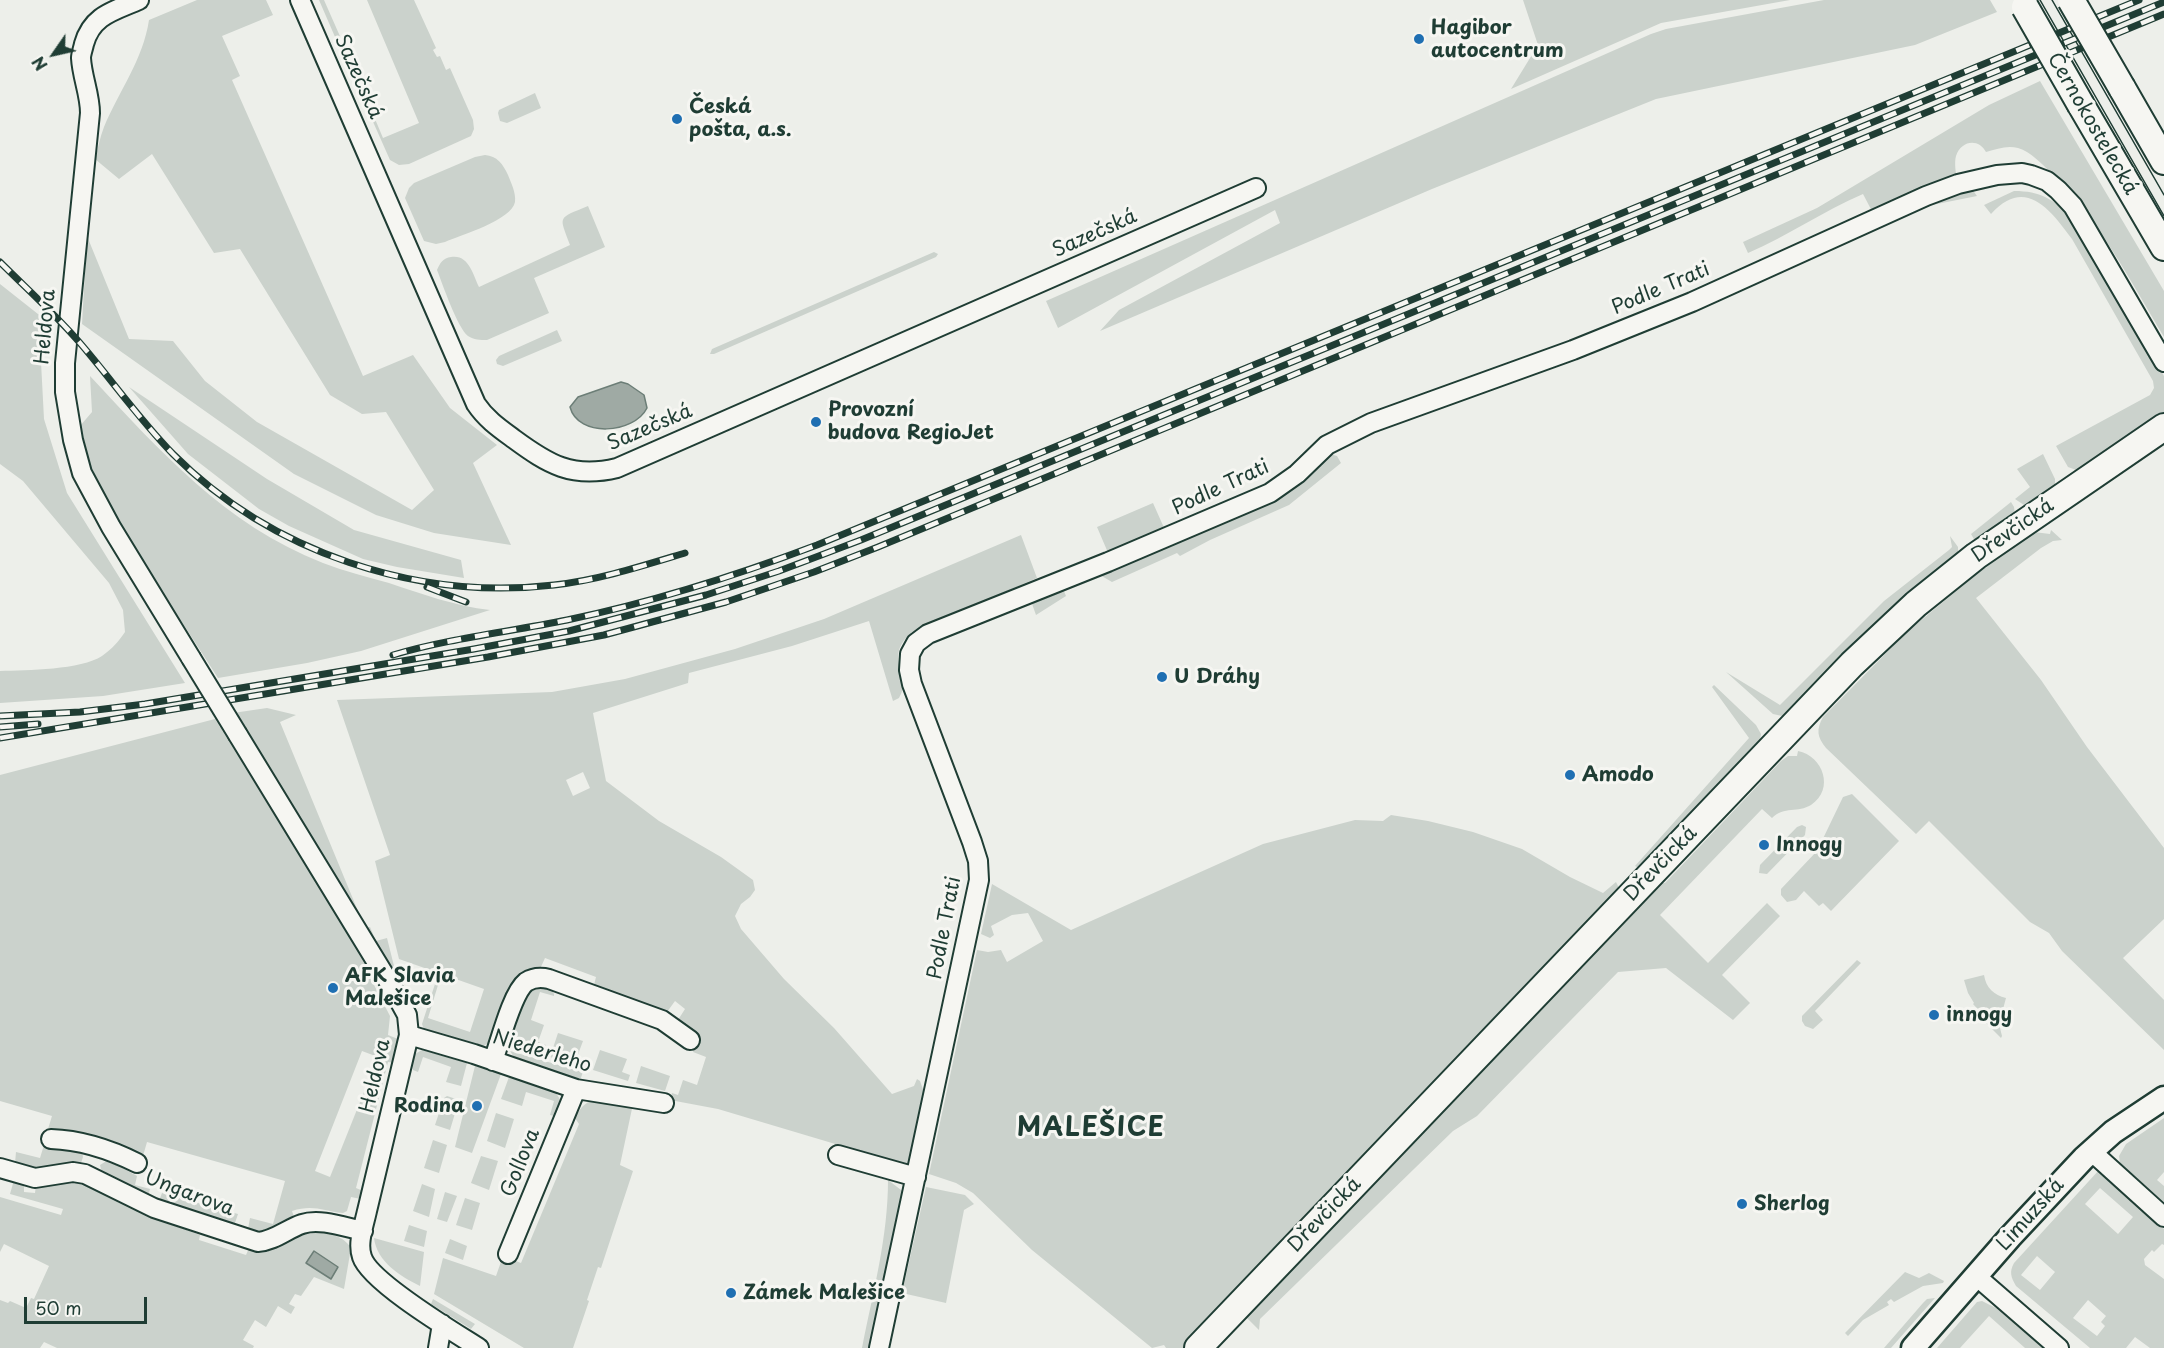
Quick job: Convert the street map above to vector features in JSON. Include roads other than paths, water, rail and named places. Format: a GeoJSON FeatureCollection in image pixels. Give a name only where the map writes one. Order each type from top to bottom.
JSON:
{"type":"FeatureCollection","features":[{"type":"Feature","properties":{"kind":"main road"},"geometry":{"type":"LineString","coordinates":[[2071,0],[2164,161]]}},
{"type":"Feature","properties":{"kind":"main road","name":"Černokostelecká"},"geometry":{"type":"LineString","coordinates":[[2023,3],[2164,247]]}},
{"type":"Feature","properties":{"kind":"main road","name":"Dřevčická"},"geometry":{"type":"LineString","coordinates":[[1198,1348],[1852,664],[1916,604],[1976,556],[2164,427]]}},
{"type":"Feature","properties":{"kind":"street","name":"Heldova"},"geometry":{"type":"LineString","coordinates":[[139,0],[106,14],[93,25],[87,35],[82,54],[90,113],[64,392],[73,440],[82,473],[111,526],[407,1015],[409,1035],[360,1249],[373,1275],[479,1348]]}},
{"type":"Feature","properties":{"kind":"street","name":"Sazečská"},"geometry":{"type":"LineString","coordinates":[[300,0],[476,404],[492,423],[544,460],[583,472],[600,472],[616,468],[1256,188]]}},
{"type":"Feature","properties":{"kind":"street","name":"Podle Trati"},"geometry":{"type":"LineString","coordinates":[[879,1348],[980,880],[978,861],[972,842],[912,684],[909,670],[910,654],[921,639],[1019,596],[1108,562],[1270,493],[1297,474],[1327,445],[1371,423],[1573,350],[1692,302],[1926,196],[1975,180],[2022,173],[2037,176],[2058,189],[2073,206],[2164,362]]}},
{"type":"Feature","properties":{"kind":"street"},"geometry":{"type":"LineString","coordinates":[[493,1061],[518,992],[526,982],[537,977],[549,978],[662,1020],[690,1040]]}},
{"type":"Feature","properties":{"kind":"street","name":"Niederleho"},"geometry":{"type":"LineString","coordinates":[[409,1035],[576,1089],[664,1104]]}},
{"type":"Feature","properties":{"kind":"street","name":"Gollova"},"geometry":{"type":"LineString","coordinates":[[508,1254],[576,1089]]}},
{"type":"Feature","properties":{"kind":"street","name":"Limuzská"},"geometry":{"type":"LineString","coordinates":[[1913,1348],[2064,1178],[2091,1151],[2114,1132],[2164,1098]]}},
{"type":"Feature","properties":{"kind":"street"},"geometry":{"type":"LineString","coordinates":[[51,1138],[74,1140],[112,1150],[137,1163]]}},
{"type":"Feature","properties":{"kind":"street"},"geometry":{"type":"LineString","coordinates":[[85,1174],[94,1146]]}},
{"type":"Feature","properties":{"kind":"street"},"geometry":{"type":"LineString","coordinates":[[2091,1151],[2164,1217]]}},
{"type":"Feature","properties":{"kind":"street"},"geometry":{"type":"LineString","coordinates":[[838,1155],[916,1177]]}},
{"type":"Feature","properties":{"kind":"street","name":"Ungarova"},"geometry":{"type":"LineString","coordinates":[[0,1168],[35,1178],[73,1172],[85,1174],[154,1208],[258,1242],[270,1240],[306,1223],[318,1222],[363,1231]]}},
{"type":"Feature","properties":{"kind":"street"},"geometry":{"type":"LineString","coordinates":[[1976,1276],[2059,1348]]}},
{"type":"Feature","properties":{"kind":"street"},"geometry":{"type":"LineString","coordinates":[[438,1348],[442,1324]]}},
{"type":"Feature","properties":{"kind":"tram line"},"geometry":{"type":"LineString","coordinates":[[2040,0],[2164,216]]}},
{"type":"Feature","properties":{"kind":"tram line"},"geometry":{"type":"LineString","coordinates":[[2052,0],[2164,195]]}},
{"type":"Feature","properties":{"kind":"railway"},"geometry":{"type":"LineString","coordinates":[[393,655],[436,644],[567,620],[662,597],[725,578],[817,545],[2139,0]]}},
{"type":"Feature","properties":{"kind":"railway"},"geometry":{"type":"LineString","coordinates":[[0,716],[80,712],[145,704],[474,649],[569,631],[706,595],[779,571],[861,540],[2164,2]]}},
{"type":"Feature","properties":{"kind":"railway"},"geometry":{"type":"LineString","coordinates":[[0,738],[488,657],[604,635],[726,602],[878,547],[2164,14]]}},
{"type":"Feature","properties":{"kind":"railway"},"geometry":{"type":"LineString","coordinates":[[0,262],[70,332],[173,454],[212,488],[254,518],[300,543],[348,562],[399,576],[450,585],[502,588],[554,585],[587,580],[685,553]]}},
{"type":"Feature","properties":{"kind":"railway"},"geometry":{"type":"LineString","coordinates":[[427,587],[466,602]]}},
{"type":"Feature","properties":{"kind":"railway"},"geometry":{"type":"LineString","coordinates":[[0,727],[38,724]]}},
{"type":"Feature","properties":{"kind":"place","name":"Hagibor autocentrum"},"geometry":{"type":"Point","coordinates":[1419,39]}},
{"type":"Feature","properties":{"kind":"place","name":"Česká pošta, a.s."},"geometry":{"type":"Point","coordinates":[677,119]}},
{"type":"Feature","properties":{"kind":"place","name":"Provozní budova RegioJet"},"geometry":{"type":"Point","coordinates":[816,422]}},
{"type":"Feature","properties":{"kind":"place","name":"U Dráhy"},"geometry":{"type":"Point","coordinates":[1162,677]}},
{"type":"Feature","properties":{"kind":"place","name":"Amodo"},"geometry":{"type":"Point","coordinates":[1570,775]}},
{"type":"Feature","properties":{"kind":"place","name":"Innogy"},"geometry":{"type":"Point","coordinates":[1764,845]}},
{"type":"Feature","properties":{"kind":"place","name":"AFK Slavia Malešice"},"geometry":{"type":"Point","coordinates":[333,988]}},
{"type":"Feature","properties":{"kind":"place","name":"innogy"},"geometry":{"type":"Point","coordinates":[1934,1015]}},
{"type":"Feature","properties":{"kind":"place","name":"Rodina"},"geometry":{"type":"Point","coordinates":[477,1106]}},
{"type":"Feature","properties":{"kind":"place","name":"Sherlog"},"geometry":{"type":"Point","coordinates":[1742,1204]}},
{"type":"Feature","properties":{"kind":"place","name":"Zámek Malešice"},"geometry":{"type":"Point","coordinates":[731,1293]}},
{"type":"Feature","properties":{"kind":"district","name":"MALEŠICE"},"geometry":{"type":"Point","coordinates":[1091,1129]}}]}
